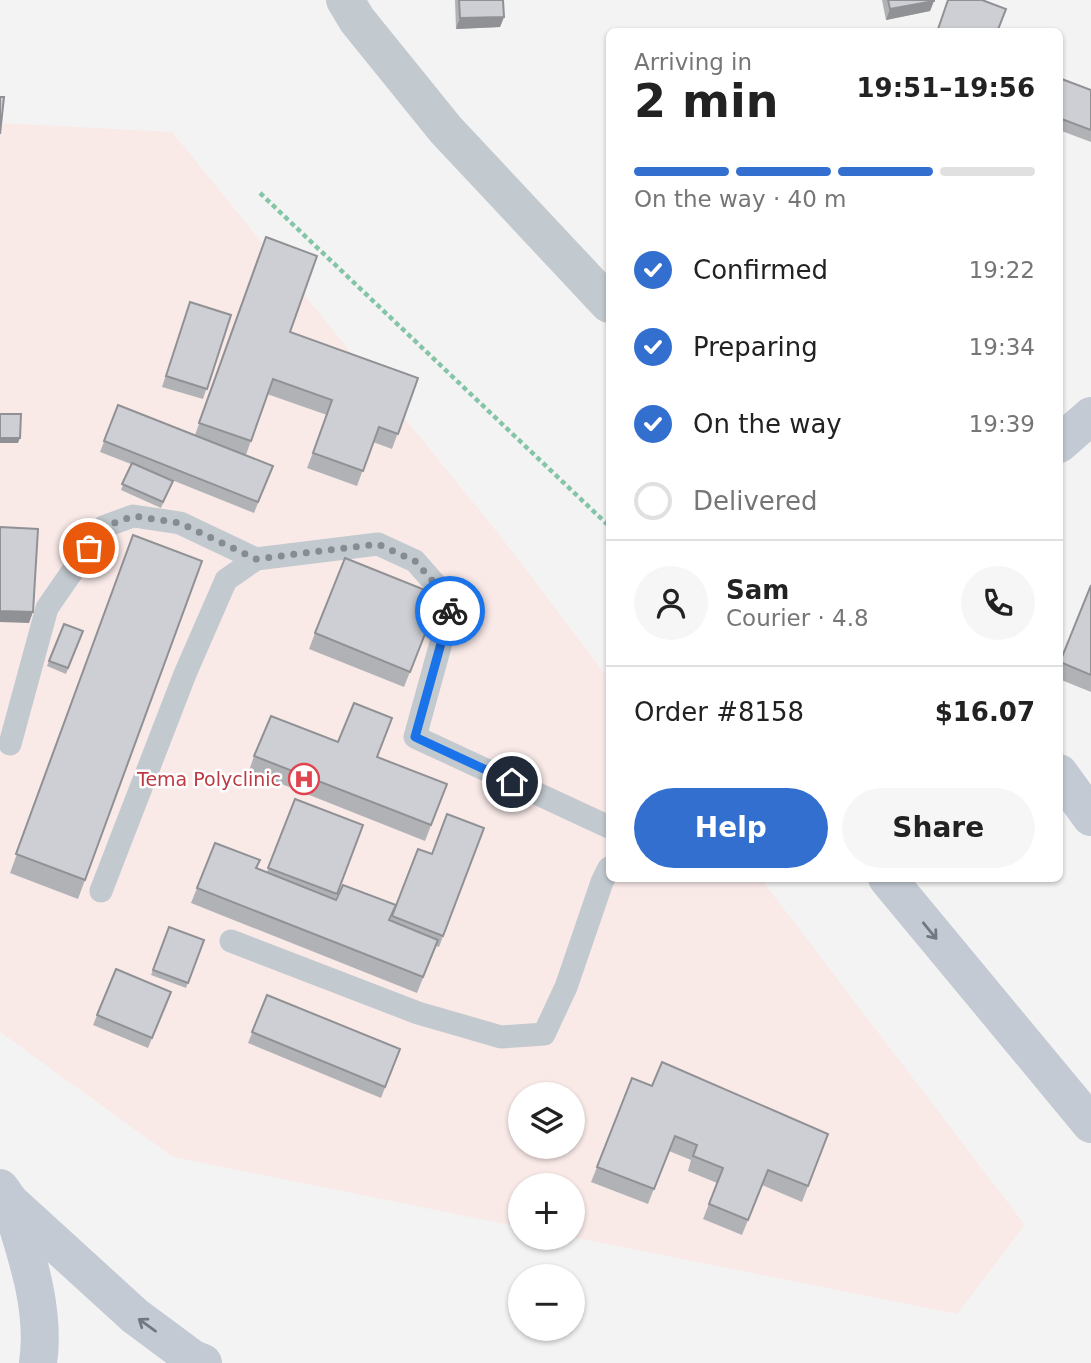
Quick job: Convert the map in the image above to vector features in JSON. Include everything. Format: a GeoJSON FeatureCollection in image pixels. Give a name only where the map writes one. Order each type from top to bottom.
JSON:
{"type":"FeatureCollection","features":[{"type":"Feature","properties":{"kind":"main road"},"geometry":{"type":"LineString","coordinates":[[1063,440],[1091,416]]}},
{"type":"Feature","properties":{"kind":"main road"},"geometry":{"type":"LineString","coordinates":[[1063,778],[1091,817]]}},
{"type":"Feature","properties":{"kind":"main road"},"geometry":{"type":"LineString","coordinates":[[890,882],[1091,1124]]}},
{"type":"Feature","properties":{"kind":"main road"},"geometry":{"type":"LineString","coordinates":[[5,1195],[33,1275],[40,1346],[38,1363]]}},
{"type":"Feature","properties":{"kind":"main road"},"geometry":{"type":"LineString","coordinates":[[5,1195],[135,1316],[193,1359],[203,1363]]}},
{"type":"Feature","properties":{"kind":"street"},"geometry":{"type":"LineString","coordinates":[[345,0],[357,20],[446,130],[606,301]]}},
{"type":"Feature","properties":{"kind":"lane"},"geometry":{"type":"LineString","coordinates":[[10,744],[47,608],[103,527],[134,516],[180,523],[256,559]]}},
{"type":"Feature","properties":{"kind":"lane"},"geometry":{"type":"LineString","coordinates":[[102,891],[185,674],[226,580],[256,559],[378,544],[415,561],[452,603],[415,737],[606,826]]}},
{"type":"Feature","properties":{"kind":"lane"},"geometry":{"type":"LineString","coordinates":[[231,942],[418,1013],[501,1037],[544,1034],[566,987],[606,874]]}},
{"type":"Feature","properties":{"kind":"path"},"geometry":{"type":"LineString","coordinates":[[260,193],[606,523]]}},
{"type":"Feature","properties":{"kind":"shaded area","name":"Tema Polyclinic"},"geometry":{"type":"Polygon","coordinates":[[[0,123],[172,132],[498,533],[606,675],[606,882],[763,882],[1025,1225],[957,1314],[585,1240],[585,1173],[508,1173],[508,1225],[173,1157],[0,1032],[0,123]]]}},
{"type":"Feature","properties":{"kind":"building"},"geometry":{"type":"Polygon","coordinates":[[[459,0],[503,0],[504,17],[460,18],[459,0]]]}},
{"type":"Feature","properties":{"kind":"building"},"geometry":{"type":"Polygon","coordinates":[[[888,0],[934,0],[934,1],[890,9],[888,0]]]}},
{"type":"Feature","properties":{"kind":"building"},"geometry":{"type":"Polygon","coordinates":[[[948,0],[982,0],[1006,9],[999,28],[938,28],[948,0]]]}},
{"type":"Feature","properties":{"kind":"building"},"geometry":{"type":"Polygon","coordinates":[[[1063,80],[1091,90],[1091,130],[1063,120],[1063,80]]]}},
{"type":"Feature","properties":{"kind":"building"},"geometry":{"type":"Polygon","coordinates":[[[0,97],[4,97],[0,134],[0,97]]]}},
{"type":"Feature","properties":{"kind":"building"},"geometry":{"type":"Polygon","coordinates":[[[266,237],[317,256],[290,332],[418,378],[398,434],[379,427],[363,471],[313,453],[332,400],[273,379],[251,441],[199,423],[266,237]]]}},
{"type":"Feature","properties":{"kind":"building"},"geometry":{"type":"Polygon","coordinates":[[[190,302],[231,315],[207,389],[166,376],[190,302]]]}},
{"type":"Feature","properties":{"kind":"building"},"geometry":{"type":"Polygon","coordinates":[[[118,405],[273,466],[258,502],[104,441],[118,405]]]}},
{"type":"Feature","properties":{"kind":"building"},"geometry":{"type":"Polygon","coordinates":[[[0,414],[21,414],[20,438],[0,438],[0,414]]]}},
{"type":"Feature","properties":{"kind":"building"},"geometry":{"type":"Polygon","coordinates":[[[132,463],[173,481],[163,502],[122,484],[132,463]]]}},
{"type":"Feature","properties":{"kind":"building"},"geometry":{"type":"Polygon","coordinates":[[[0,527],[38,529],[33,612],[0,611],[0,527]]]}},
{"type":"Feature","properties":{"kind":"building"},"geometry":{"type":"Polygon","coordinates":[[[133,535],[202,561],[85,880],[16,854],[133,535]]]}},
{"type":"Feature","properties":{"kind":"building"},"geometry":{"type":"Polygon","coordinates":[[[345,558],[440,596],[410,672],[315,633],[345,558]]]}},
{"type":"Feature","properties":{"kind":"building"},"geometry":{"type":"Polygon","coordinates":[[[1091,585],[1091,675],[1063,663],[1063,655],[1091,585]]]}},
{"type":"Feature","properties":{"kind":"building"},"geometry":{"type":"Polygon","coordinates":[[[64,624],[83,631],[68,668],[49,661],[64,624]]]}},
{"type":"Feature","properties":{"kind":"building"},"geometry":{"type":"Polygon","coordinates":[[[354,703],[392,718],[377,757],[447,784],[431,825],[254,756],[271,716],[338,742],[354,703]]]}},
{"type":"Feature","properties":{"kind":"building"},"geometry":{"type":"Polygon","coordinates":[[[295,799],[363,825],[337,894],[268,868],[295,799]]]}},
{"type":"Feature","properties":{"kind":"building"},"geometry":{"type":"Polygon","coordinates":[[[447,814],[484,828],[443,936],[392,916],[418,849],[432,854],[447,814]]]}},
{"type":"Feature","properties":{"kind":"building"},"geometry":{"type":"Polygon","coordinates":[[[215,843],[260,860],[256,868],[336,900],[343,885],[396,905],[389,920],[438,940],[423,977],[197,888],[215,843]]]}},
{"type":"Feature","properties":{"kind":"building"},"geometry":{"type":"Polygon","coordinates":[[[169,927],[204,940],[188,983],[153,970],[169,927]]]}},
{"type":"Feature","properties":{"kind":"building"},"geometry":{"type":"Polygon","coordinates":[[[116,969],[171,992],[152,1038],[97,1015],[116,969]]]}},
{"type":"Feature","properties":{"kind":"building"},"geometry":{"type":"Polygon","coordinates":[[[267,995],[400,1049],[385,1087],[252,1032],[267,995]]]}},
{"type":"Feature","properties":{"kind":"building"},"geometry":{"type":"Polygon","coordinates":[[[662,1062],[828,1134],[808,1186],[768,1170],[748,1220],[709,1204],[723,1168],[693,1156],[697,1145],[675,1136],[654,1189],[597,1167],[632,1078],[652,1086],[662,1062]]]}},
{"type":"Feature","properties":{"kind":"way so far"},"geometry":{"type":"LineString","coordinates":[[89,548],[103,527],[134,516],[180,523],[256,559],[378,544],[415,561],[452,603],[450,611]]}},
{"type":"Feature","properties":{"kind":"place","name":"Tema Polyclinic"},"geometry":{"type":"Point","coordinates":[304,779]}},
{"type":"Feature","properties":{"kind":"route"},"geometry":{"type":"LineString","coordinates":[[450,611],[415,737],[512,782]]}}]}
